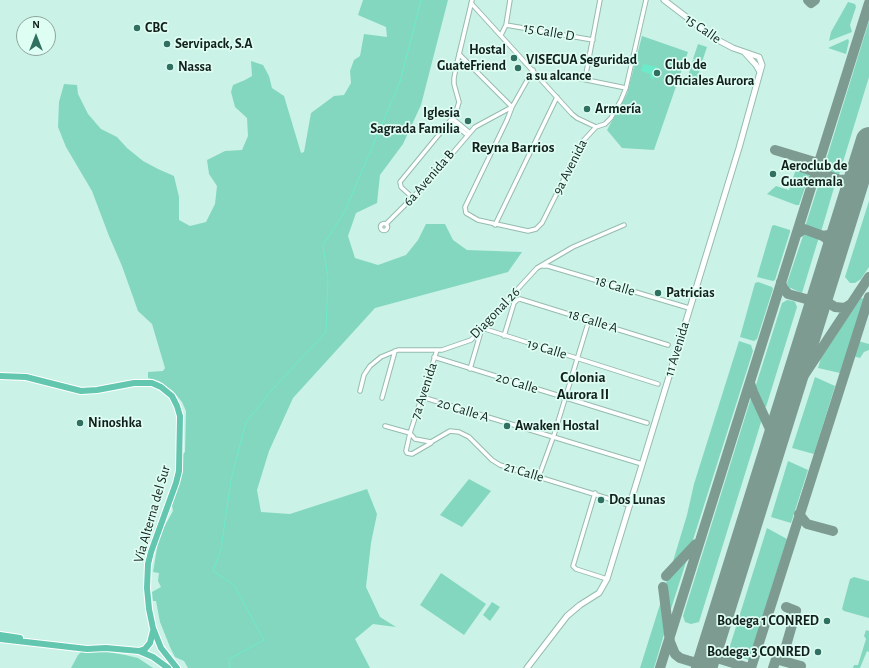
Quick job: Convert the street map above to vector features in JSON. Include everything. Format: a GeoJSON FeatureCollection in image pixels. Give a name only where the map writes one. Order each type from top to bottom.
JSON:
{"type":"FeatureCollection","features":[{"type":"Feature","properties":{"kind":"highway","name":"Vía Alterna del Sur"},"geometry":{"type":"LineString","coordinates":[[0,376],[26,377],[81,391],[97,390],[134,383],[152,383],[161,387],[172,396],[180,416],[180,461],[176,483],[154,540],[148,564],[147,596],[153,628],[161,648],[176,668]]}},
{"type":"Feature","properties":{"kind":"highway"},"geometry":{"type":"LineString","coordinates":[[139,651],[145,649],[150,643],[153,628]]}},
{"type":"Feature","properties":{"kind":"highway"},"geometry":{"type":"LineString","coordinates":[[0,635],[139,651],[153,657],[168,668]]}},
{"type":"Feature","properties":{"kind":"highway"},"geometry":{"type":"LineString","coordinates":[[0,639],[87,649],[106,648]]}},
{"type":"Feature","properties":{"kind":"main road","name":"15 Calle"},"geometry":{"type":"LineString","coordinates":[[664,0],[714,38],[745,53]]}},
{"type":"Feature","properties":{"kind":"main road","name":"11 Avenida"},"geometry":{"type":"LineString","coordinates":[[527,668],[567,616],[580,605],[599,593],[606,579],[739,148],[762,65],[760,59],[755,55],[745,53]]}},
{"type":"Feature","properties":{"kind":"street"},"geometry":{"type":"LineString","coordinates":[[501,35],[506,25],[510,0]]}},
{"type":"Feature","properties":{"kind":"street"},"geometry":{"type":"LineString","coordinates":[[585,79],[600,0]]}},
{"type":"Feature","properties":{"kind":"street","name":"9a Avenida"},"geometry":{"type":"LineString","coordinates":[[495,225],[528,231],[536,229],[542,223],[583,140],[594,129],[605,124],[612,118],[626,88],[646,0]]}},
{"type":"Feature","properties":{"kind":"street"},"geometry":{"type":"LineString","coordinates":[[472,1],[572,114],[594,129]]}},
{"type":"Feature","properties":{"kind":"street"},"geometry":{"type":"LineString","coordinates":[[413,198],[401,187],[399,184],[400,180],[456,112],[459,102],[454,84],[456,64],[460,54],[472,1]]}},
{"type":"Feature","properties":{"kind":"street","name":"15 Calle D"},"geometry":{"type":"LineString","coordinates":[[506,25],[593,40]]}},
{"type":"Feature","properties":{"kind":"street"},"geometry":{"type":"LineString","coordinates":[[460,54],[512,107]]}},
{"type":"Feature","properties":{"kind":"street"},"geometry":{"type":"LineString","coordinates":[[533,70],[512,107],[466,204],[465,210],[469,216],[495,225],[557,97]]}},
{"type":"Feature","properties":{"kind":"street"},"geometry":{"type":"LineString","coordinates":[[540,78],[555,75],[585,79],[626,88]]}},
{"type":"Feature","properties":{"kind":"street","name":"6a Avenida B"},"geometry":{"type":"LineString","coordinates":[[386,224],[413,198],[468,133],[485,120],[512,107]]}},
{"type":"Feature","properties":{"kind":"street"},"geometry":{"type":"LineString","coordinates":[[451,119],[468,133]]}},
{"type":"Feature","properties":{"kind":"street","name":"Diagonal 26"},"geometry":{"type":"LineString","coordinates":[[394,351],[409,349],[437,350],[466,343],[476,336],[537,268],[573,247],[624,225]]}},
{"type":"Feature","properties":{"kind":"street","name":"18 Calle"},"geometry":{"type":"LineString","coordinates":[[541,266],[548,266],[689,308]]}},
{"type":"Feature","properties":{"kind":"street","name":"18 Calle A"},"geometry":{"type":"LineString","coordinates":[[504,336],[514,303],[517,300],[523,300],[668,345]]}},
{"type":"Feature","properties":{"kind":"street"},"geometry":{"type":"LineString","coordinates":[[539,476],[553,437],[589,320]]}},
{"type":"Feature","properties":{"kind":"street"},"geometry":{"type":"LineString","coordinates":[[470,369],[482,328]]}},
{"type":"Feature","properties":{"kind":"street","name":"19 Calle"},"geometry":{"type":"LineString","coordinates":[[482,328],[658,384]]}},
{"type":"Feature","properties":{"kind":"street","name":"7a Avenida"},"geometry":{"type":"LineString","coordinates":[[431,442],[414,453],[407,453],[406,451],[410,432],[437,350]]}},
{"type":"Feature","properties":{"kind":"street"},"geometry":{"type":"LineString","coordinates":[[360,391],[364,375],[370,366],[382,357],[394,351]]}},
{"type":"Feature","properties":{"kind":"street"},"geometry":{"type":"LineString","coordinates":[[382,398],[394,351]]}},
{"type":"Feature","properties":{"kind":"street","name":"20 Calle"},"geometry":{"type":"LineString","coordinates":[[434,357],[646,423]]}},
{"type":"Feature","properties":{"kind":"street","name":"20 Calle A"},"geometry":{"type":"LineString","coordinates":[[422,397],[642,464]]}},
{"type":"Feature","properties":{"kind":"street"},"geometry":{"type":"LineString","coordinates":[[385,426],[410,432],[415,439],[431,442]]}},
{"type":"Feature","properties":{"kind":"street","name":"21 Calle"},"geometry":{"type":"LineString","coordinates":[[431,442],[450,431],[459,432],[469,437],[496,463],[629,505]]}},
{"type":"Feature","properties":{"kind":"street"},"geometry":{"type":"LineString","coordinates":[[595,494],[573,566],[576,569],[606,579]]}},
{"type":"Feature","properties":{"kind":"shaded area"},"geometry":{"type":"Polygon","coordinates":[[[363,0],[448,0],[421,105],[403,144],[380,175],[377,203],[356,213],[348,236],[355,258],[378,265],[406,255],[418,240],[426,224],[445,224],[453,240],[467,250],[522,252],[508,272],[375,308],[293,398],[269,451],[257,490],[261,512],[290,514],[367,489],[377,514],[371,543],[366,587],[380,617],[396,627],[373,624],[355,639],[370,668],[188,668],[184,661],[175,657],[170,647],[160,622],[156,601],[153,601],[152,592],[161,587],[158,581],[159,573],[153,572],[159,536],[173,511],[172,505],[180,481],[183,454],[185,452],[186,411],[182,402],[173,391],[159,381],[148,378],[148,372],[163,371],[165,368],[152,324],[138,311],[92,191],[66,147],[58,127],[59,102],[64,84],[77,85],[78,94],[88,114],[101,129],[117,137],[127,148],[143,161],[174,176],[179,197],[179,220],[190,226],[206,222],[215,204],[217,186],[209,174],[207,160],[225,151],[242,150],[248,136],[247,118],[235,107],[231,92],[233,85],[252,76],[251,61],[263,65],[269,76],[272,88],[284,96],[301,153],[304,152],[311,113],[334,96],[344,95],[351,83],[350,71],[354,60],[360,56],[364,34],[387,37],[386,27],[358,15],[363,0]]]}},
{"type":"Feature","properties":{"kind":"shaded area"},"geometry":{"type":"Polygon","coordinates":[[[848,2],[855,4],[856,7],[850,25],[852,32],[829,41],[831,32],[848,2]]]}},
{"type":"Feature","properties":{"kind":"shaded area"},"geometry":{"type":"Polygon","coordinates":[[[869,21],[869,77],[839,175],[826,171],[824,167],[869,21]]]}},
{"type":"Feature","properties":{"kind":"shaded area","name":"Club de Oficiales Aurora"},"geometry":{"type":"Polygon","coordinates":[[[642,36],[688,52],[654,150],[622,148],[607,130],[627,94],[642,36]]]}},
{"type":"Feature","properties":{"kind":"shaded area"},"geometry":{"type":"Polygon","coordinates":[[[848,39],[849,41],[846,54],[828,48],[848,39]]]}},
{"type":"Feature","properties":{"kind":"shaded area"},"geometry":{"type":"Polygon","coordinates":[[[698,44],[707,47],[702,62],[693,59],[698,44]]]}},
{"type":"Feature","properties":{"kind":"shaded area"},"geometry":{"type":"Polygon","coordinates":[[[693,60],[702,63],[697,79],[688,76],[693,60]]]}},
{"type":"Feature","properties":{"kind":"shaded area"},"geometry":{"type":"Polygon","coordinates":[[[643,64],[657,67],[654,79],[650,78],[651,74],[641,71],[643,64]]]}},
{"type":"Feature","properties":{"kind":"shaded area"},"geometry":{"type":"Polygon","coordinates":[[[796,169],[810,173],[799,205],[767,194],[776,186],[789,190],[796,169]]]}},
{"type":"Feature","properties":{"kind":"shaded area"},"geometry":{"type":"Polygon","coordinates":[[[821,177],[836,181],[821,232],[805,227],[821,177]]]}},
{"type":"Feature","properties":{"kind":"shaded area"},"geometry":{"type":"Polygon","coordinates":[[[869,201],[869,267],[861,279],[855,283],[850,283],[845,277],[869,201]]]}},
{"type":"Feature","properties":{"kind":"shaded area"},"geometry":{"type":"Polygon","coordinates":[[[774,225],[790,230],[790,232],[775,280],[773,281],[757,277],[772,226],[774,225]]]}},
{"type":"Feature","properties":{"kind":"shaded area"},"geometry":{"type":"Polygon","coordinates":[[[804,233],[819,237],[802,293],[788,287],[787,283],[804,233]]]}},
{"type":"Feature","properties":{"kind":"shaded area"},"geometry":{"type":"Polygon","coordinates":[[[758,282],[772,287],[773,289],[757,339],[754,341],[740,337],[755,283],[758,282]]]}},
{"type":"Feature","properties":{"kind":"shaded area"},"geometry":{"type":"Polygon","coordinates":[[[861,298],[865,299],[865,301],[840,373],[818,368],[821,358],[861,298]]]}},
{"type":"Feature","properties":{"kind":"shaded area"},"geometry":{"type":"Polygon","coordinates":[[[787,300],[795,302],[797,307],[766,407],[764,407],[755,388],[782,303],[787,300]]]}},
{"type":"Feature","properties":{"kind":"shaded area"},"geometry":{"type":"Polygon","coordinates":[[[739,341],[751,345],[753,351],[692,543],[671,568],[687,515],[694,484],[739,341]]]}},
{"type":"Feature","properties":{"kind":"shaded area"},"geometry":{"type":"Polygon","coordinates":[[[858,341],[869,344],[869,350],[864,352],[860,358],[853,356],[858,341]]]}},
{"type":"Feature","properties":{"kind":"shaded area"},"geometry":{"type":"Polygon","coordinates":[[[815,377],[835,386],[814,454],[792,448],[815,377]]]}},
{"type":"Feature","properties":{"kind":"shaded area"},"geometry":{"type":"Polygon","coordinates":[[[751,398],[762,419],[699,622],[691,624],[685,622],[683,616],[751,398]]]}},
{"type":"Feature","properties":{"kind":"shaded area"},"geometry":{"type":"Polygon","coordinates":[[[788,461],[808,470],[791,523],[771,517],[788,461]]]}},
{"type":"Feature","properties":{"kind":"shaded area"},"geometry":{"type":"Polygon","coordinates":[[[469,479],[491,491],[462,527],[440,515],[469,479]]]}},
{"type":"Feature","properties":{"kind":"shaded area"},"geometry":{"type":"Polygon","coordinates":[[[767,528],[787,539],[749,660],[734,655],[729,649],[767,528]]]}},
{"type":"Feature","properties":{"kind":"shaded area"},"geometry":{"type":"Polygon","coordinates":[[[686,558],[687,559],[669,615],[666,582],[686,558]]]}},
{"type":"Feature","properties":{"kind":"shaded area"},"geometry":{"type":"Polygon","coordinates":[[[441,573],[486,604],[464,635],[420,605],[441,573]]]}},
{"type":"Feature","properties":{"kind":"shaded area"},"geometry":{"type":"Polygon","coordinates":[[[854,577],[869,581],[869,618],[844,611],[842,609],[850,579],[854,577]]]}},
{"type":"Feature","properties":{"kind":"shaded area"},"geometry":{"type":"Polygon","coordinates":[[[662,598],[665,631],[654,668],[640,668],[662,598]]]}},
{"type":"Feature","properties":{"kind":"shaded area"},"geometry":{"type":"Polygon","coordinates":[[[492,602],[500,607],[490,621],[483,615],[492,602]]]}},
{"type":"Feature","properties":{"kind":"shaded area"},"geometry":{"type":"Polygon","coordinates":[[[866,630],[869,631],[869,652],[867,651],[860,668],[853,668],[854,665],[858,665],[866,639],[864,636],[866,630]]]}},
{"type":"Feature","properties":{"kind":"shaded area"},"geometry":{"type":"Polygon","coordinates":[[[83,650],[108,652],[138,658],[153,668],[71,668],[78,655],[83,650]]]}},
{"type":"Feature","properties":{"kind":"waterway"},"geometry":{"type":"LineString","coordinates":[[230,668],[229,659],[264,640],[234,585],[213,571],[221,549],[231,480],[246,422],[271,391],[326,332],[328,278],[323,245],[344,213],[400,82],[421,0]]}},
{"type":"Feature","properties":{"kind":"taxiway"},"geometry":{"type":"LineString","coordinates":[[808,0],[811,3],[815,0]]}},
{"type":"Feature","properties":{"kind":"taxiway"},"geometry":{"type":"LineString","coordinates":[[660,668],[869,3]]}},
{"type":"Feature","properties":{"kind":"taxiway"},"geometry":{"type":"LineString","coordinates":[[775,150],[818,163],[819,170],[823,174]]}},
{"type":"Feature","properties":{"kind":"taxiway"},"geometry":{"type":"LineString","coordinates":[[801,167],[816,172]]}},
{"type":"Feature","properties":{"kind":"taxiway"},"geometry":{"type":"LineString","coordinates":[[840,180],[853,179],[859,172]]}},
{"type":"Feature","properties":{"kind":"taxiway"},"geometry":{"type":"LineString","coordinates":[[817,175],[823,174],[845,182],[850,191],[850,201]]}},
{"type":"Feature","properties":{"kind":"taxiway"},"geometry":{"type":"LineString","coordinates":[[823,236],[834,234],[841,228]]}},
{"type":"Feature","properties":{"kind":"taxiway"},"geometry":{"type":"LineString","coordinates":[[797,234],[804,229],[823,236],[832,243],[833,254]]}},
{"type":"Feature","properties":{"kind":"taxiway"},"geometry":{"type":"LineString","coordinates":[[787,401],[869,277]]}},
{"type":"Feature","properties":{"kind":"taxiway"},"geometry":{"type":"LineString","coordinates":[[781,282],[783,288],[788,294],[815,300],[820,297]]}},
{"type":"Feature","properties":{"kind":"taxiway"},"geometry":{"type":"LineString","coordinates":[[822,290],[827,302],[835,307],[845,308],[851,304]]}},
{"type":"Feature","properties":{"kind":"taxiway"},"geometry":{"type":"LineString","coordinates":[[751,668],[869,297]]}},
{"type":"Feature","properties":{"kind":"taxiway"},"geometry":{"type":"LineString","coordinates":[[806,299],[813,304],[815,311]]}},
{"type":"Feature","properties":{"kind":"taxiway"},"geometry":{"type":"LineString","coordinates":[[750,383],[775,440]]}},
{"type":"Feature","properties":{"kind":"taxiway"},"geometry":{"type":"LineString","coordinates":[[767,422],[772,426],[780,424]]}},
{"type":"Feature","properties":{"kind":"taxiway"},"geometry":{"type":"LineString","coordinates":[[799,514],[807,524],[833,531]]}},
{"type":"Feature","properties":{"kind":"taxiway"},"geometry":{"type":"LineString","coordinates":[[666,576],[696,544]]}},
{"type":"Feature","properties":{"kind":"taxiway"},"geometry":{"type":"LineString","coordinates":[[663,587],[670,642],[675,654],[680,658],[693,662],[717,658]]}},
{"type":"Feature","properties":{"kind":"taxiway"},"geometry":{"type":"LineString","coordinates":[[782,660],[796,611],[786,607]]}},
{"type":"Feature","properties":{"kind":"taxiway"},"geometry":{"type":"LineString","coordinates":[[709,650],[717,658],[749,668]]}},
{"type":"Feature","properties":{"kind":"taxiway"},"geometry":{"type":"LineString","coordinates":[[773,668],[779,650]]}},
{"type":"Feature","properties":{"kind":"taxiway"},"geometry":{"type":"LineString","coordinates":[[777,657],[779,660],[801,666]]}},
{"type":"Feature","properties":{"kind":"runway"},"geometry":{"type":"LineString","coordinates":[[704,668],[869,140]]}},
{"type":"Feature","properties":{"kind":"place","name":"CBC"},"geometry":{"type":"Point","coordinates":[137,28]}},
{"type":"Feature","properties":{"kind":"place","name":"Servipack, S.A"},"geometry":{"type":"Point","coordinates":[167,44]}},
{"type":"Feature","properties":{"kind":"place","name":"Hostal GuateFriend"},"geometry":{"type":"Point","coordinates":[514,58]}},
{"type":"Feature","properties":{"kind":"place","name":"Nassa"},"geometry":{"type":"Point","coordinates":[170,67]}},
{"type":"Feature","properties":{"kind":"place","name":"VISEGUA Seguridad a su alcance"},"geometry":{"type":"Point","coordinates":[518,68]}},
{"type":"Feature","properties":{"kind":"place","name":"Club de Oficiales Aurora"},"geometry":{"type":"Point","coordinates":[657,73]}},
{"type":"Feature","properties":{"kind":"place","name":"Armería"},"geometry":{"type":"Point","coordinates":[587,109]}},
{"type":"Feature","properties":{"kind":"place","name":"Iglesia Sagrada Familia"},"geometry":{"type":"Point","coordinates":[468,121]}},
{"type":"Feature","properties":{"kind":"place","name":"Aeroclub de Guatemala"},"geometry":{"type":"Point","coordinates":[773,174]}},
{"type":"Feature","properties":{"kind":"place","name":"Patricias"},"geometry":{"type":"Point","coordinates":[658,293]}},
{"type":"Feature","properties":{"kind":"place","name":"Ninoshka"},"geometry":{"type":"Point","coordinates":[80,423]}},
{"type":"Feature","properties":{"kind":"place","name":"Awaken Hostal"},"geometry":{"type":"Point","coordinates":[507,426]}},
{"type":"Feature","properties":{"kind":"place","name":"Dos Lunas"},"geometry":{"type":"Point","coordinates":[601,500]}},
{"type":"Feature","properties":{"kind":"place","name":"Bodega 1 CONRED"},"geometry":{"type":"Point","coordinates":[827,621]}},
{"type":"Feature","properties":{"kind":"place","name":"Bodega 3 CONRED"},"geometry":{"type":"Point","coordinates":[818,652]}},
{"type":"Feature","properties":{"kind":"district","name":"Reyna Barrios"},"geometry":{"type":"Point","coordinates":[513,147]}},
{"type":"Feature","properties":{"kind":"district","name":"Colonia Aurora II"},"geometry":{"type":"Point","coordinates":[583,386]}}]}
